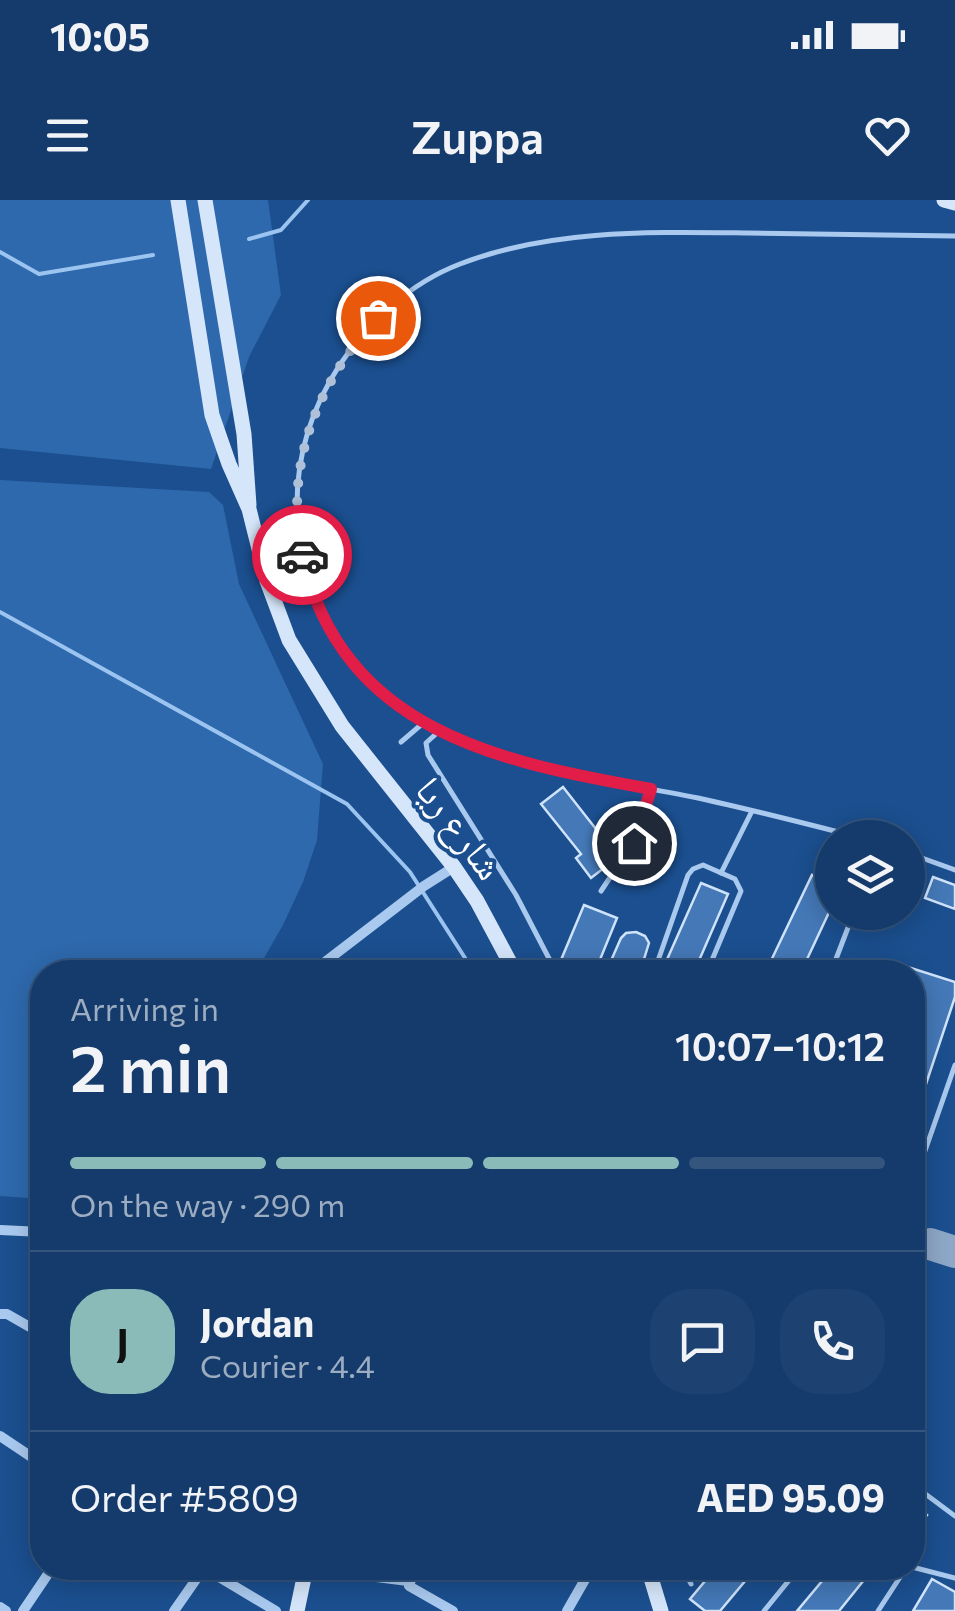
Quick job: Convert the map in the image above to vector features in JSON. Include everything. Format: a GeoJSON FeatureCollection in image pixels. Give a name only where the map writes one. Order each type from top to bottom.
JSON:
{"type":"FeatureCollection","features":[{"type":"Feature","properties":{"kind":"main road"},"geometry":{"type":"LineString","coordinates":[[178,200],[212,415],[249,509]]}},
{"type":"Feature","properties":{"kind":"main road"},"geometry":{"type":"LineString","coordinates":[[205,200],[244,434],[249,509]]}},
{"type":"Feature","properties":{"kind":"main road"},"geometry":{"type":"LineString","coordinates":[[944,200],[955,203]]}},
{"type":"Feature","properties":{"kind":"main road","name":"شارع ريا"},"geometry":{"type":"LineString","coordinates":[[249,509],[277,612],[304,670],[342,726],[454,867],[509,960]]}},
{"type":"Feature","properties":{"kind":"main road"},"geometry":{"type":"LineString","coordinates":[[297,1611],[303,1580]]}},
{"type":"Feature","properties":{"kind":"main road"},"geometry":{"type":"LineString","coordinates":[[652,1580],[660,1606]]}},
{"type":"Feature","properties":{"kind":"street"},"geometry":{"type":"LineString","coordinates":[[328,960],[454,867]]}},
{"type":"Feature","properties":{"kind":"street"},"geometry":{"type":"LineString","coordinates":[[0,1230],[30,1231]]}},
{"type":"Feature","properties":{"kind":"street"},"geometry":{"type":"LineString","coordinates":[[4,1314],[30,1328]]}},
{"type":"Feature","properties":{"kind":"street"},"geometry":{"type":"LineString","coordinates":[[0,1436],[30,1456]]}},
{"type":"Feature","properties":{"kind":"street"},"geometry":{"type":"LineString","coordinates":[[23,1611],[44,1580]]}},
{"type":"Feature","properties":{"kind":"street"},"geometry":{"type":"LineString","coordinates":[[174,1611],[196,1580]]}},
{"type":"Feature","properties":{"kind":"street"},"geometry":{"type":"LineString","coordinates":[[224,1580],[276,1611]]}},
{"type":"Feature","properties":{"kind":"street"},"geometry":{"type":"LineString","coordinates":[[400,1580],[408,1581],[410,1586],[453,1611]]}},
{"type":"Feature","properties":{"kind":"street"},"geometry":{"type":"LineString","coordinates":[[566,1611],[584,1580]]}},
{"type":"Feature","properties":{"kind":"street"},"geometry":{"type":"LineString","coordinates":[[423,1611],[428,1597]]}},
{"type":"Feature","properties":{"kind":"lane"},"geometry":{"type":"LineString","coordinates":[[815,826],[514,761],[438,732],[423,722],[373,684],[335,636],[306,572],[298,526],[300,458],[311,422],[335,373],[378,318],[407,294],[458,265],[508,249],[559,239],[693,232],[955,236]]}},
{"type":"Feature","properties":{"kind":"lane"},"geometry":{"type":"LineString","coordinates":[[402,742],[423,722]]}},
{"type":"Feature","properties":{"kind":"lane"},"geometry":{"type":"LineString","coordinates":[[438,732],[426,744],[428,755],[516,895],[550,960]]}},
{"type":"Feature","properties":{"kind":"lane"},"geometry":{"type":"LineString","coordinates":[[601,891],[634,843],[651,789]]}},
{"type":"Feature","properties":{"kind":"lane"},"geometry":{"type":"LineString","coordinates":[[722,873],[752,811]]}},
{"type":"Feature","properties":{"kind":"lane"},"geometry":{"type":"LineString","coordinates":[[925,860],[955,870]]}},
{"type":"Feature","properties":{"kind":"lane"},"geometry":{"type":"LineString","coordinates":[[656,960],[690,871],[703,865],[738,883],[740,896],[712,960]]}},
{"type":"Feature","properties":{"kind":"lane"},"geometry":{"type":"LineString","coordinates":[[836,960],[847,930]]}},
{"type":"Feature","properties":{"kind":"lane"},"geometry":{"type":"LineString","coordinates":[[925,1151],[955,1065]]}},
{"type":"Feature","properties":{"kind":"lane"},"geometry":{"type":"LineString","coordinates":[[925,1494],[955,1516]]}},
{"type":"Feature","properties":{"kind":"lane"},"geometry":{"type":"LineString","coordinates":[[925,1571],[955,1578]]}},
{"type":"Feature","properties":{"kind":"lane"},"geometry":{"type":"LineString","coordinates":[[690,1580],[692,1584]]}},
{"type":"Feature","properties":{"kind":"lane"},"geometry":{"type":"LineString","coordinates":[[764,1611],[789,1580]]}},
{"type":"Feature","properties":{"kind":"lane"},"geometry":{"type":"LineString","coordinates":[[878,1611],[900,1580]]}},
{"type":"Feature","properties":{"kind":"shaded area"},"geometry":{"type":"Polygon","coordinates":[[[0,200],[268,200],[281,295],[249,357],[211,469],[0,448],[0,200]]]}},
{"type":"Feature","properties":{"kind":"shaded area"},"geometry":{"type":"Polygon","coordinates":[[[0,480],[209,492],[223,505],[239,584],[323,764],[317,840],[303,882],[263,960],[30,960],[30,1198],[0,1196],[0,480]]]}},
{"type":"Feature","properties":{"kind":"building"},"geometry":{"type":"Polygon","coordinates":[[[563,787],[603,838],[612,830],[627,850],[591,878],[576,858],[581,854],[541,804],[563,787]]]}},
{"type":"Feature","properties":{"kind":"building"},"geometry":{"type":"Polygon","coordinates":[[[812,875],[815,930],[821,930],[807,960],[771,960],[812,875]]]}},
{"type":"Feature","properties":{"kind":"building"},"geometry":{"type":"Polygon","coordinates":[[[933,877],[955,885],[955,909],[925,898],[933,877]]]}},
{"type":"Feature","properties":{"kind":"building"},"geometry":{"type":"Polygon","coordinates":[[[701,883],[728,894],[699,960],[667,960],[701,883]]]}},
{"type":"Feature","properties":{"kind":"building"},"geometry":{"type":"Polygon","coordinates":[[[584,905],[617,918],[600,960],[561,960],[584,905]]]}},
{"type":"Feature","properties":{"kind":"building"},"geometry":{"type":"Polygon","coordinates":[[[626,933],[645,936],[649,943],[644,960],[611,960],[626,933]]]}},
{"type":"Feature","properties":{"kind":"building"},"geometry":{"type":"Polygon","coordinates":[[[925,972],[955,982],[955,997],[925,1087],[925,972]]]}},
{"type":"Feature","properties":{"kind":"building"},"geometry":{"type":"Polygon","coordinates":[[[932,1579],[955,1592],[955,1611],[913,1611],[932,1579]]]}},
{"type":"Feature","properties":{"kind":"building"},"geometry":{"type":"Polygon","coordinates":[[[706,1580],[746,1580],[720,1611],[705,1611],[690,1599],[706,1580]]]}},
{"type":"Feature","properties":{"kind":"building"},"geometry":{"type":"Polygon","coordinates":[[[823,1580],[864,1580],[839,1611],[797,1611],[823,1580]]]}},
{"type":"Feature","properties":{"kind":"waterway"},"geometry":{"type":"LineString","coordinates":[[249,239],[281,230],[308,200]]}},
{"type":"Feature","properties":{"kind":"waterway"},"geometry":{"type":"LineString","coordinates":[[0,252],[39,274],[153,255]]}},
{"type":"Feature","properties":{"kind":"waterway"},"geometry":{"type":"LineString","coordinates":[[0,612],[347,804],[410,872],[466,960]]}},
{"type":"Feature","properties":{"kind":"taxiway"},"geometry":{"type":"LineString","coordinates":[[930,1244],[955,1252]]}},
{"type":"Feature","properties":{"kind":"way so far"},"geometry":{"type":"LineString","coordinates":[[302,555],[297,502],[304,440],[335,373],[378,318]]}},
{"type":"Feature","properties":{"kind":"route"},"geometry":{"type":"LineString","coordinates":[[302,555],[314,594],[335,636],[373,684],[396,704],[438,732],[514,761],[651,789],[634,843]]}}]}
